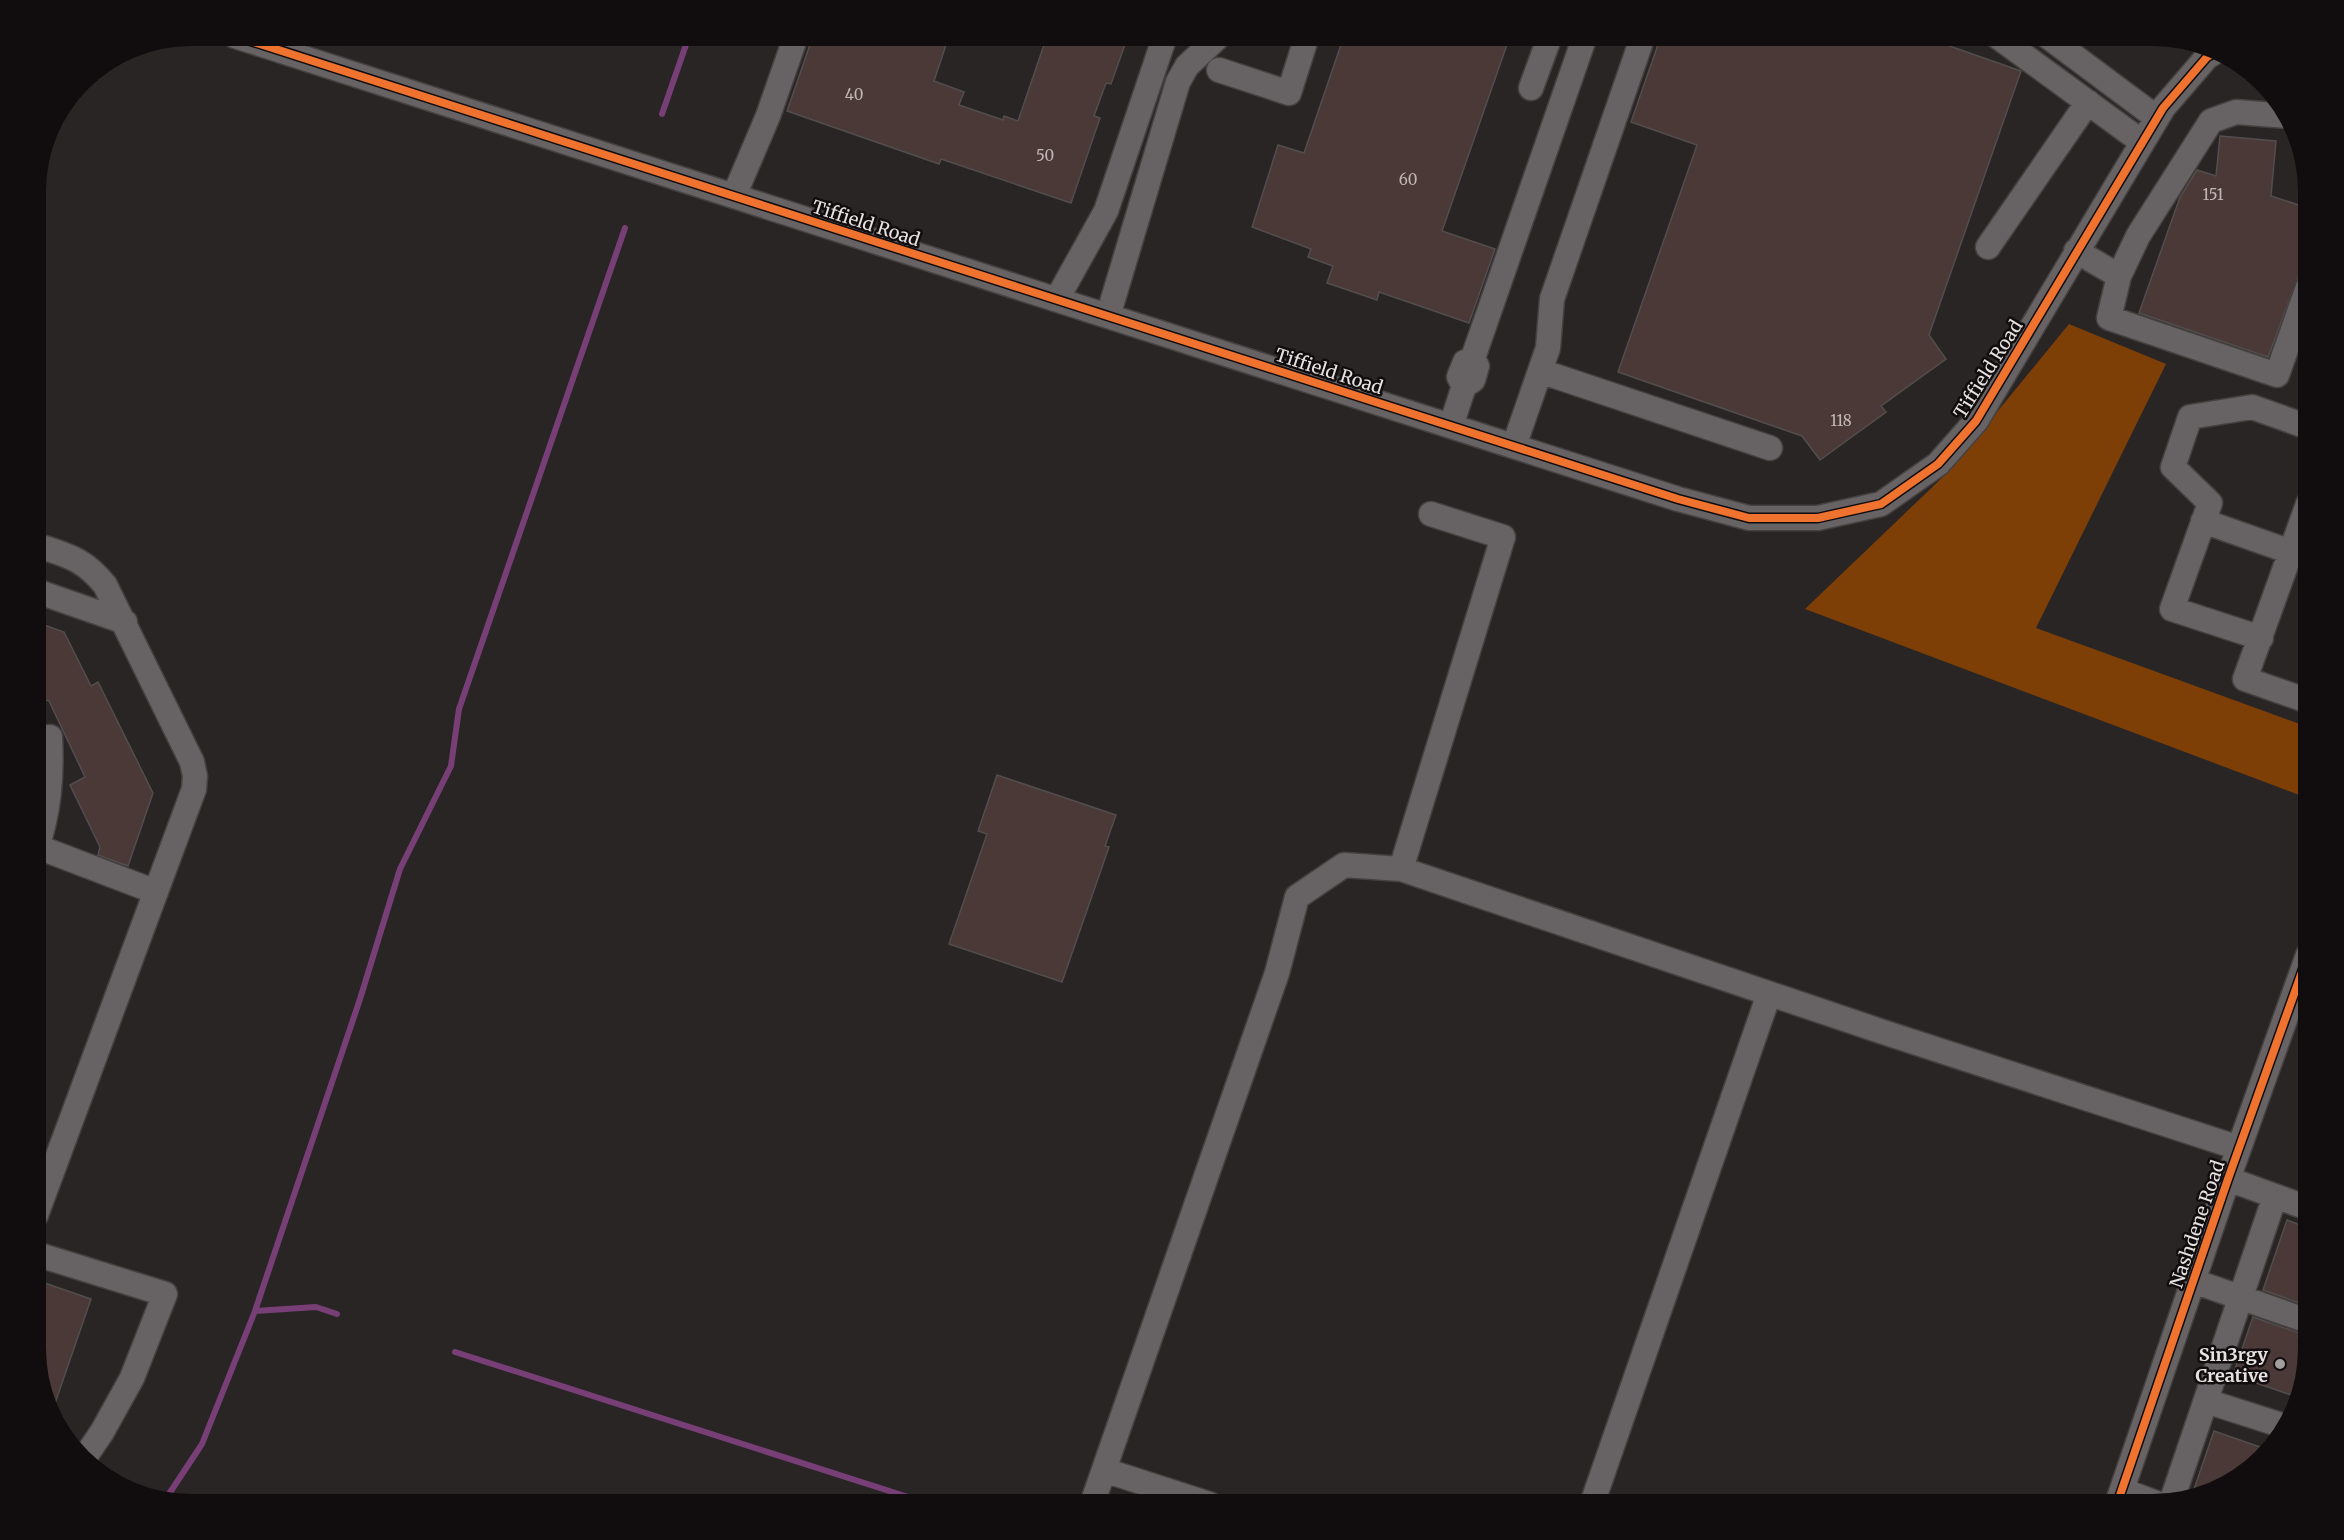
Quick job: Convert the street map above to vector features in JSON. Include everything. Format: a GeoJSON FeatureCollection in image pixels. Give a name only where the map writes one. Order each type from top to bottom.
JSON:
{"type":"FeatureCollection","features":[{"type":"Feature","properties":{"kind":"street"},"geometry":{"type":"LineString","coordinates":[[1108,316],[1178,82],[1187,66],[1208,46]]}},
{"type":"Feature","properties":{"kind":"street"},"geometry":{"type":"LineString","coordinates":[[1219,70],[1289,93],[1304,46]]}},
{"type":"Feature","properties":{"kind":"street"},"geometry":{"type":"LineString","coordinates":[[1531,88],[1546,46]]}},
{"type":"Feature","properties":{"kind":"street"},"geometry":{"type":"LineString","coordinates":[[1451,426],[1464,386],[1459,377],[1465,362],[1473,360],[1581,46]]}},
{"type":"Feature","properties":{"kind":"street"},"geometry":{"type":"LineString","coordinates":[[1514,447],[1548,348],[1552,298],[1639,46]]}},
{"type":"Feature","properties":{"kind":"street"},"geometry":{"type":"LineString","coordinates":[[2011,46],[2142,142]]}},
{"type":"Feature","properties":{"kind":"street"},"geometry":{"type":"LineString","coordinates":[[2060,46],[2157,118]]}},
{"type":"Feature","properties":{"kind":"street","name":"Tiffield Road"},"geometry":{"type":"LineString","coordinates":[[269,47],[1514,447],[1678,499],[1749,518],[1818,518],[1881,504],[1938,464],[1976,420],[2157,118],[2206,57]]}},
{"type":"Feature","properties":{"kind":"street"},"geometry":{"type":"LineString","coordinates":[[734,196],[768,116],[792,47]]}},
{"type":"Feature","properties":{"kind":"street"},"geometry":{"type":"LineString","coordinates":[[1057,300],[1106,212],[1161,47]]}},
{"type":"Feature","properties":{"kind":"street"},"geometry":{"type":"LineString","coordinates":[[1988,247],[2088,102]]}},
{"type":"Feature","properties":{"kind":"street"},"geometry":{"type":"LineString","coordinates":[[2276,115],[2236,112],[2211,121],[2138,236],[2119,276],[2109,318],[2277,375],[2298,315]]}},
{"type":"Feature","properties":{"kind":"street"},"geometry":{"type":"LineString","coordinates":[[2076,251],[2119,276]]}},
{"type":"Feature","properties":{"kind":"street"},"geometry":{"type":"LineString","coordinates":[[1540,371],[1770,448]]}},
{"type":"Feature","properties":{"kind":"street"},"geometry":{"type":"LineString","coordinates":[[2261,638],[2172,609],[2210,503],[2173,467],[2190,417],[2252,407],[2298,423]]}},
{"type":"Feature","properties":{"kind":"street"},"geometry":{"type":"LineString","coordinates":[[1401,869],[1503,537],[1431,514]]}},
{"type":"Feature","properties":{"kind":"street"},"geometry":{"type":"LineString","coordinates":[[2203,521],[2291,552]]}},
{"type":"Feature","properties":{"kind":"street"},"geometry":{"type":"LineString","coordinates":[[2298,532],[2245,679],[2298,698]]}},
{"type":"Feature","properties":{"kind":"street"},"geometry":{"type":"LineString","coordinates":[[47,549],[75,558],[91,568],[105,585],[192,762],[195,776],[194,789],[47,1185]]}},
{"type":"Feature","properties":{"kind":"street"},"geometry":{"type":"LineString","coordinates":[[47,595],[125,622]]}},
{"type":"Feature","properties":{"kind":"street"},"geometry":{"type":"LineString","coordinates":[[47,810],[52,778],[50,737]]}},
{"type":"Feature","properties":{"kind":"street"},"geometry":{"type":"LineString","coordinates":[[47,853],[156,892]]}},
{"type":"Feature","properties":{"kind":"street"},"geometry":{"type":"LineString","coordinates":[[1096,1494],[1277,973],[1297,897],[1344,865],[1401,869],[1768,994],[2239,1148]]}},
{"type":"Feature","properties":{"kind":"street","name":"Nashdene Road"},"geometry":{"type":"LineString","coordinates":[[2121,1494],[2228,1179],[2298,983]]}},
{"type":"Feature","properties":{"kind":"street"},"geometry":{"type":"LineString","coordinates":[[1595,1494],[1768,994]]}},
{"type":"Feature","properties":{"kind":"street"},"geometry":{"type":"LineString","coordinates":[[2228,1179],[2298,1204]]}},
{"type":"Feature","properties":{"kind":"street"},"geometry":{"type":"LineString","coordinates":[[2175,1492],[2275,1196]]}},
{"type":"Feature","properties":{"kind":"street"},"geometry":{"type":"LineString","coordinates":[[47,1257],[165,1294],[132,1378],[90,1452]]}},
{"type":"Feature","properties":{"kind":"street"},"geometry":{"type":"LineString","coordinates":[[2193,1281],[2298,1317]]}},
{"type":"Feature","properties":{"kind":"street"},"geometry":{"type":"LineString","coordinates":[[2206,1401],[2276,1424]]}},
{"type":"Feature","properties":{"kind":"street"},"geometry":{"type":"LineString","coordinates":[[1104,1470],[1178,1494]]}},
{"type":"Feature","properties":{"kind":"shaded area"},"geometry":{"type":"Polygon","coordinates":[[[2069,324],[2166,364],[2036,628],[2298,723],[2298,794],[1805,609],[1947,473],[2069,324]]]}},
{"type":"Feature","properties":{"kind":"building"},"geometry":{"type":"Polygon","coordinates":[[[1340,46],[1506,46],[1442,231],[1495,249],[1469,323],[1379,292],[1377,300],[1327,283],[1333,266],[1308,257],[1311,249],[1252,227],[1278,145],[1304,153],[1340,46]]]}},
{"type":"Feature","properties":{"kind":"building"},"geometry":{"type":"Polygon","coordinates":[[[1657,46],[1950,46],[2021,71],[1929,335],[1946,359],[1881,406],[1886,412],[1820,460],[1802,436],[1618,372],[1697,145],[1631,122],[1657,46]]]}},
{"type":"Feature","properties":{"kind":"building"},"geometry":{"type":"Polygon","coordinates":[[[809,47],[945,47],[934,81],[964,92],[959,105],[1003,120],[1004,116],[1018,121],[1043,47],[1124,47],[1111,84],[1106,83],[1094,116],[1100,118],[1071,203],[941,159],[939,164],[787,111],[809,47]]]}},
{"type":"Feature","properties":{"kind":"building"},"geometry":{"type":"Polygon","coordinates":[[[2220,136],[2276,141],[2271,196],[2298,205],[2298,278],[2268,357],[2139,313],[2180,197],[2197,170],[2216,176],[2220,136]]]}},
{"type":"Feature","properties":{"kind":"building"},"geometry":{"type":"Polygon","coordinates":[[[47,626],[64,632],[91,686],[98,682],[153,793],[128,866],[98,855],[100,847],[70,785],[85,777],[47,700],[47,626]]]}},
{"type":"Feature","properties":{"kind":"building"},"geometry":{"type":"Polygon","coordinates":[[[997,775],[1116,815],[1105,846],[1109,847],[1062,982],[949,944],[987,834],[978,831],[997,775]]]}},
{"type":"Feature","properties":{"kind":"building"},"geometry":{"type":"Polygon","coordinates":[[[2287,1220],[2298,1224],[2298,1302],[2263,1290],[2287,1220]]]}},
{"type":"Feature","properties":{"kind":"building"},"geometry":{"type":"Polygon","coordinates":[[[47,1284],[91,1299],[56,1400],[51,1386],[47,1358],[47,1284]]]}},
{"type":"Feature","properties":{"kind":"building"},"geometry":{"type":"Polygon","coordinates":[[[2253,1317],[2298,1333],[2295,1377],[2290,1395],[2233,1375],[2253,1317]]]}},
{"type":"Feature","properties":{"kind":"building"},"geometry":{"type":"Polygon","coordinates":[[[2214,1431],[2259,1447],[2233,1469],[2217,1479],[2195,1487],[2214,1431]]]}},
{"type":"Feature","properties":{"kind":"waterway"},"geometry":{"type":"LineString","coordinates":[[662,114],[685,47]]}},
{"type":"Feature","properties":{"kind":"waterway"},"geometry":{"type":"LineString","coordinates":[[170,1492],[202,1444],[255,1311],[360,999],[400,869],[451,766],[459,709],[625,228]]}},
{"type":"Feature","properties":{"kind":"waterway"},"geometry":{"type":"LineString","coordinates":[[255,1311],[316,1307],[337,1314]]}},
{"type":"Feature","properties":{"kind":"waterway"},"geometry":{"type":"LineString","coordinates":[[455,1352],[899,1494]]}},
{"type":"Feature","properties":{"kind":"cycle path"},"geometry":{"type":"LineString","coordinates":[[269,47],[1678,499],[1749,518],[1818,518],[1881,504],[1938,464],[1976,421],[2163,108],[2207,57]]}},
{"type":"Feature","properties":{"kind":"cycle path"},"geometry":{"type":"LineString","coordinates":[[2120,1494],[2298,983]]}},
{"type":"Feature","properties":{"kind":"place","name":"Sin3rgy Creative"},"geometry":{"type":"Point","coordinates":[2280,1364]}}]}
